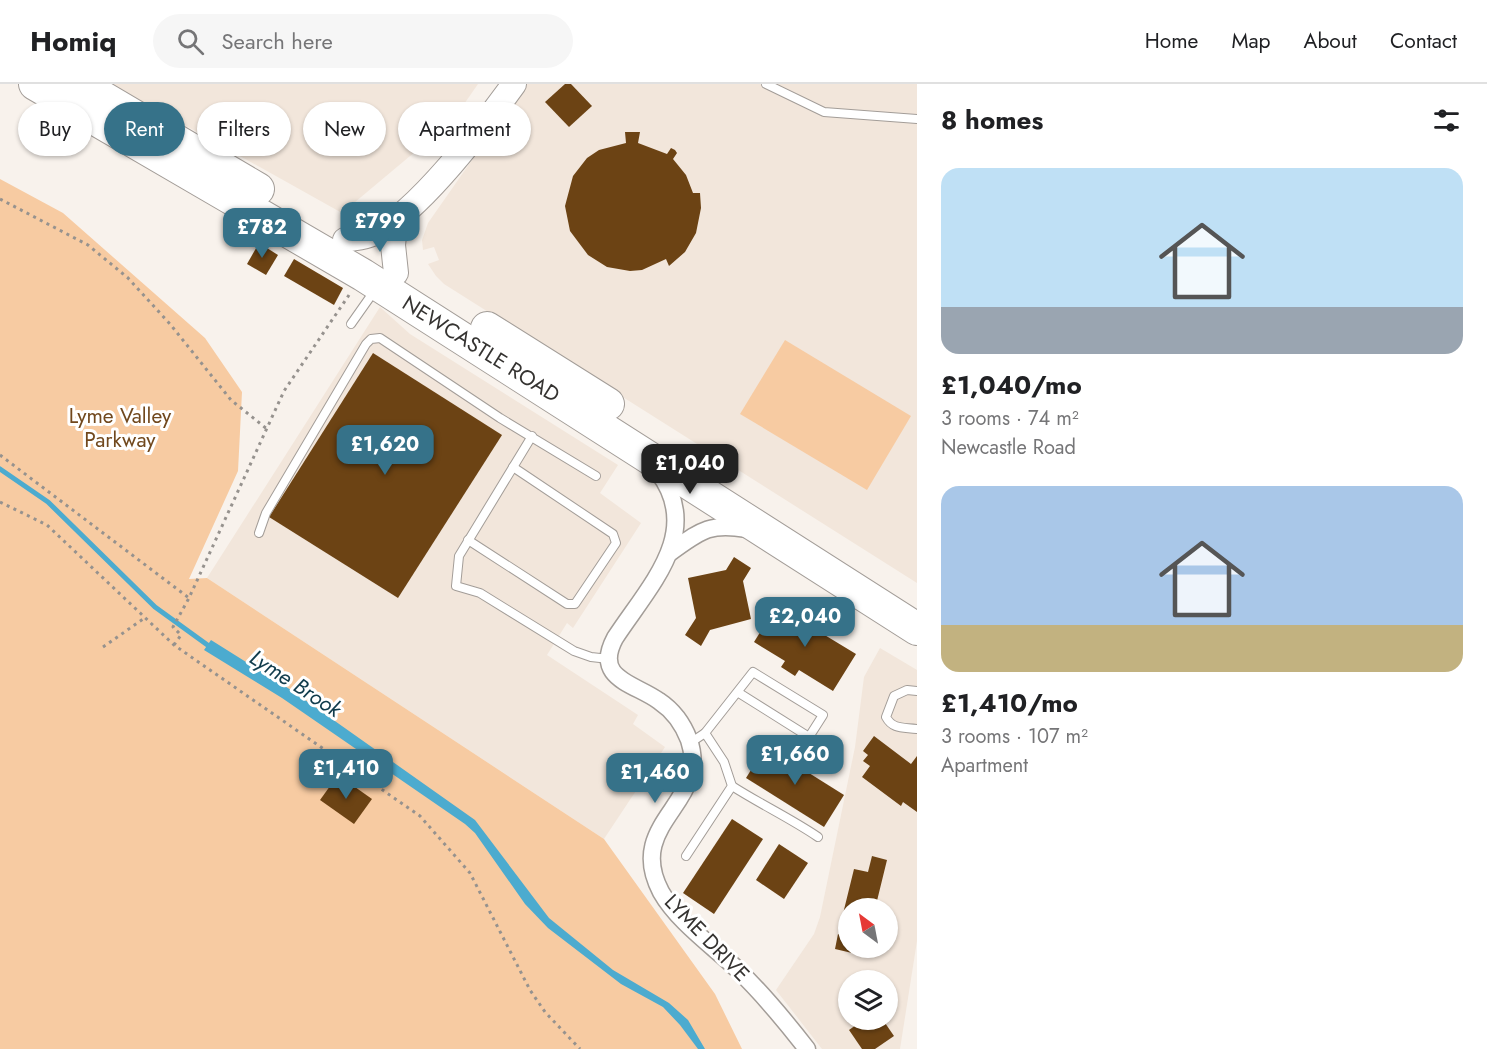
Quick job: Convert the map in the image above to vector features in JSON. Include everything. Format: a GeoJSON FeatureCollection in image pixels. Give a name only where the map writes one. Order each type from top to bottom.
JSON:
{"type":"FeatureCollection","features":[{"type":"Feature","properties":{"kind":"highway","name":"NEWCASTLE ROAD"},"geometry":{"type":"LineString","coordinates":[[35,84],[379,277],[545,363],[917,605]]}},
{"type":"Feature","properties":{"kind":"highway","name":"NEWCASTLE ROAD"},"geometry":{"type":"LineString","coordinates":[[80,84],[345,240],[379,277],[644,454],[917,629]]}},
{"type":"Feature","properties":{"kind":"street"},"geometry":{"type":"LineString","coordinates":[[345,240],[372,234],[396,218],[436,181],[514,84]]}},
{"type":"Feature","properties":{"kind":"street"},"geometry":{"type":"LineString","coordinates":[[379,277],[393,246],[396,218]]}},
{"type":"Feature","properties":{"kind":"street"},"geometry":{"type":"LineString","coordinates":[[609,659],[609,649],[615,638],[670,552],[677,510],[668,486],[644,454]]}},
{"type":"Feature","properties":{"kind":"street"},"geometry":{"type":"LineString","coordinates":[[670,552],[704,529],[724,525],[771,534]]}},
{"type":"Feature","properties":{"kind":"street","name":"LYME DRIVE"},"geometry":{"type":"LineString","coordinates":[[609,659],[611,669],[617,678],[659,701],[675,714],[690,743],[691,772],[688,786],[653,840],[650,851],[650,863],[655,879],[671,907],[741,973],[807,1049]]}},
{"type":"Feature","properties":{"kind":"lane"},"geometry":{"type":"LineString","coordinates":[[766,84],[824,112],[917,119]]}},
{"type":"Feature","properties":{"kind":"lane"},"geometry":{"type":"LineString","coordinates":[[351,324],[379,277]]}},
{"type":"Feature","properties":{"kind":"lane"},"geometry":{"type":"LineString","coordinates":[[259,532],[266,513],[371,339],[380,338],[596,476]]}},
{"type":"Feature","properties":{"kind":"lane"},"geometry":{"type":"LineString","coordinates":[[532,436],[459,556],[456,586],[480,593],[574,651],[591,657],[609,659]]}},
{"type":"Feature","properties":{"kind":"lane"},"geometry":{"type":"LineString","coordinates":[[468,540],[571,604],[575,604],[616,543],[614,534],[513,467]]}},
{"type":"Feature","properties":{"kind":"lane"},"geometry":{"type":"LineString","coordinates":[[690,743],[705,733],[739,693],[753,672],[823,715],[809,737],[739,693]]}},
{"type":"Feature","properties":{"kind":"lane"},"geometry":{"type":"LineString","coordinates":[[917,691],[907,690],[894,696],[886,717],[892,725],[898,728],[917,729]]}},
{"type":"Feature","properties":{"kind":"lane"},"geometry":{"type":"LineString","coordinates":[[705,733],[724,762],[732,786],[777,814],[792,819],[818,837]]}},
{"type":"Feature","properties":{"kind":"lane"},"geometry":{"type":"LineString","coordinates":[[686,856],[732,786]]}},
{"type":"Feature","properties":{"kind":"path"},"geometry":{"type":"LineString","coordinates":[[0,199],[88,245],[128,278],[170,324],[231,400],[267,429]]}},
{"type":"Feature","properties":{"kind":"path"},"geometry":{"type":"LineString","coordinates":[[174,645],[181,635],[173,627],[189,598],[284,391],[379,277]]}},
{"type":"Feature","properties":{"kind":"path"},"geometry":{"type":"LineString","coordinates":[[0,455],[189,598]]}},
{"type":"Feature","properties":{"kind":"path"},"geometry":{"type":"LineString","coordinates":[[0,502],[47,525],[174,645],[420,816],[470,873],[530,990],[544,1012],[580,1049]]}},
{"type":"Feature","properties":{"kind":"path"},"geometry":{"type":"LineString","coordinates":[[103,648],[146,617]]}},
{"type":"Feature","properties":{"kind":"shaded area"},"geometry":{"type":"Polygon","coordinates":[[[111,84],[478,84],[466,102],[398,102],[398,156],[410,156],[342,213],[240,156],[291,156],[291,102],[197,102],[197,132],[185,125],[185,102],[143,102],[111,84]]]}},
{"type":"Feature","properties":{"kind":"shaded area"},"geometry":{"type":"Polygon","coordinates":[[[525,84],[917,84],[917,583],[444,284],[436,276],[428,264],[439,260],[434,247],[423,250],[422,240],[428,223],[475,156],[531,156],[531,102],[512,102],[525,84]]]}},
{"type":"Feature","properties":{"kind":"shaded area"},"geometry":{"type":"Polygon","coordinates":[[[380,307],[410,334],[618,465],[600,493],[641,523],[573,628],[567,623],[547,655],[638,715],[633,724],[665,747],[604,839],[207,578],[380,307]]]}},
{"type":"Feature","properties":{"kind":"shaded area"},"geometry":{"type":"Polygon","coordinates":[[[880,648],[917,670],[917,941],[900,1049],[822,1049],[776,990],[814,934],[820,917],[855,747],[864,677],[880,648]]]}},
{"type":"Feature","properties":{"kind":"green space","name":"Lyme Valley Parkway"},"geometry":{"type":"Polygon","coordinates":[[[0,179],[63,213],[205,338],[242,392],[238,471],[189,579],[207,578],[604,839],[715,994],[742,1049],[0,1049],[0,179]]]}},
{"type":"Feature","properties":{"kind":"green space"},"geometry":{"type":"Polygon","coordinates":[[[785,340],[911,416],[867,490],[740,414],[785,340]]]}},
{"type":"Feature","properties":{"kind":"water"},"geometry":{"type":"Polygon","coordinates":[[[211,640],[291,690],[475,820],[549,918],[613,970],[669,1003],[688,1020],[705,1049],[698,1049],[663,1007],[621,984],[548,928],[525,904],[475,833],[465,824],[282,698],[204,650],[211,640]]]}},
{"type":"Feature","properties":{"kind":"building"},"geometry":{"type":"Polygon","coordinates":[[[565,84],[571,84],[592,106],[569,127],[545,102],[565,84]]]}},
{"type":"Feature","properties":{"kind":"building"},"geometry":{"type":"Polygon","coordinates":[[[625,132],[640,132],[638,143],[667,154],[671,148],[675,150],[677,153],[673,159],[686,175],[693,193],[700,193],[701,208],[696,233],[685,252],[669,266],[666,259],[642,270],[630,271],[607,267],[588,255],[570,231],[565,206],[573,176],[587,158],[599,150],[626,143],[625,132]]]}},
{"type":"Feature","properties":{"kind":"building"},"geometry":{"type":"Polygon","coordinates":[[[259,243],[278,255],[266,275],[247,264],[259,243]]]}},
{"type":"Feature","properties":{"kind":"building"},"geometry":{"type":"Polygon","coordinates":[[[294,259],[343,288],[334,305],[284,276],[294,259]]]}},
{"type":"Feature","properties":{"kind":"building"},"geometry":{"type":"Polygon","coordinates":[[[373,353],[502,435],[398,598],[269,517],[373,353]]]}},
{"type":"Feature","properties":{"kind":"building"},"geometry":{"type":"Polygon","coordinates":[[[734,557],[751,568],[743,581],[751,619],[710,630],[701,646],[685,635],[696,618],[688,578],[726,570],[734,557]]]}},
{"type":"Feature","properties":{"kind":"building"},"geometry":{"type":"Polygon","coordinates":[[[777,605],[809,625],[813,619],[827,628],[823,634],[856,654],[833,691],[799,670],[795,676],[781,667],[785,661],[754,642],[777,605]]]}},
{"type":"Feature","properties":{"kind":"building"},"geometry":{"type":"Polygon","coordinates":[[[874,736],[911,764],[917,756],[917,812],[903,802],[901,806],[862,777],[870,766],[863,761],[868,755],[863,751],[874,736]]]}},
{"type":"Feature","properties":{"kind":"building"},"geometry":{"type":"Polygon","coordinates":[[[766,746],[844,795],[824,827],[746,778],[766,746]]]}},
{"type":"Feature","properties":{"kind":"building"},"geometry":{"type":"Polygon","coordinates":[[[338,775],[372,799],[354,824],[320,800],[338,775]]]}},
{"type":"Feature","properties":{"kind":"building"},"geometry":{"type":"Polygon","coordinates":[[[732,819],[763,839],[714,914],[683,893],[732,819]]]}},
{"type":"Feature","properties":{"kind":"building"},"geometry":{"type":"Polygon","coordinates":[[[779,844],[808,863],[784,899],[756,880],[779,844]]]}},
{"type":"Feature","properties":{"kind":"building"},"geometry":{"type":"Polygon","coordinates":[[[872,856],[887,860],[878,898],[847,898],[854,869],[868,872],[872,856]]]}},
{"type":"Feature","properties":{"kind":"building"},"geometry":{"type":"Polygon","coordinates":[[[838,934],[838,950],[835,949],[838,934]]]}},
{"type":"Feature","properties":{"kind":"building"},"geometry":{"type":"Polygon","coordinates":[[[849,1030],[890,1030],[894,1036],[875,1049],[862,1049],[849,1030]]]}},
{"type":"Feature","properties":{"kind":"waterway","name":"Lyme Brook"},"geometry":{"type":"LineString","coordinates":[[0,469],[48,502],[155,607],[213,649]]}}]}
